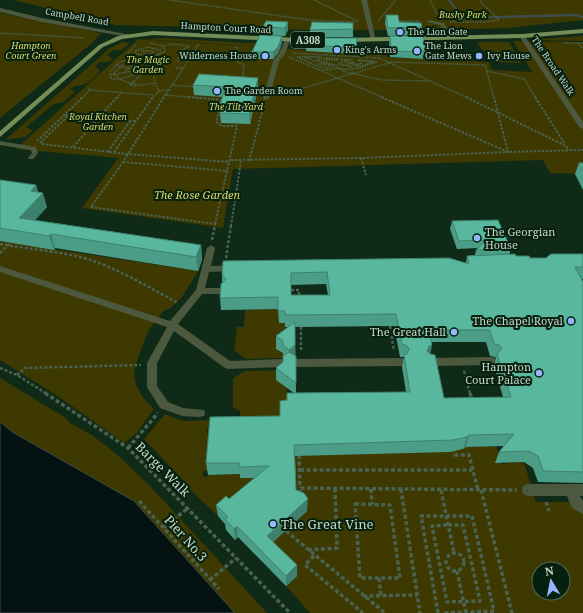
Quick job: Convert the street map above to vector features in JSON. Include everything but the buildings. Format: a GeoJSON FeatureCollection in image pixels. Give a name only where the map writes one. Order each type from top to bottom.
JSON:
{"type":"FeatureCollection","features":[{"type":"Feature","properties":{"kind":"main road","name":"A308"},"geometry":{"type":"LineString","coordinates":[[338,40],[522,36],[583,31]]}},
{"type":"Feature","properties":{"kind":"main road","name":"Hampton Court Road"},"geometry":{"type":"LineString","coordinates":[[0,135],[101,46],[111,40],[128,35],[153,34],[323,41]]}},
{"type":"Feature","properties":{"kind":"street"},"geometry":{"type":"LineString","coordinates":[[364,0],[374,40]]}},
{"type":"Feature","properties":{"kind":"street","name":"Campbell Road"},"geometry":{"type":"LineString","coordinates":[[0,10],[42,20],[128,35]]}},
{"type":"Feature","properties":{"kind":"street","name":"The Broad Walk"},"geometry":{"type":"LineString","coordinates":[[522,36],[583,126]]}},
{"type":"Feature","properties":{"kind":"street"},"geometry":{"type":"LineString","coordinates":[[528,490],[546,501],[577,490],[577,504],[583,508]]}},
{"type":"Feature","properties":{"kind":"lane"},"geometry":{"type":"LineString","coordinates":[[429,21],[442,24],[445,29]]}},
{"type":"Feature","properties":{"kind":"lane"},"geometry":{"type":"LineString","coordinates":[[266,99],[276,61],[282,54],[287,40]]}},
{"type":"Feature","properties":{"kind":"lane"},"geometry":{"type":"LineString","coordinates":[[0,143],[34,148],[35,153],[31,158]]}},
{"type":"Feature","properties":{"kind":"lane"},"geometry":{"type":"LineString","coordinates":[[200,413],[182,412],[164,405],[152,387],[152,363],[172,325],[200,291],[211,248]]}},
{"type":"Feature","properties":{"kind":"lane"},"geometry":{"type":"LineString","coordinates":[[205,269],[240,268]]}},
{"type":"Feature","properties":{"kind":"lane"},"geometry":{"type":"LineString","coordinates":[[0,269],[172,325],[228,365],[283,363]]}},
{"type":"Feature","properties":{"kind":"lane"},"geometry":{"type":"LineString","coordinates":[[200,291],[222,291]]}},
{"type":"Feature","properties":{"kind":"lane"},"geometry":{"type":"LineString","coordinates":[[431,362],[492,361]]}},
{"type":"Feature","properties":{"kind":"lane"},"geometry":{"type":"LineString","coordinates":[[298,363],[398,362]]}},
{"type":"Feature","properties":{"kind":"path"},"geometry":{"type":"LineString","coordinates":[[169,0],[309,20],[370,22]]}},
{"type":"Feature","properties":{"kind":"path"},"geometry":{"type":"LineString","coordinates":[[314,0],[356,22]]}},
{"type":"Feature","properties":{"kind":"path"},"geometry":{"type":"LineString","coordinates":[[378,21],[396,0]]}},
{"type":"Feature","properties":{"kind":"path"},"geometry":{"type":"LineString","coordinates":[[430,0],[437,14]]}},
{"type":"Feature","properties":{"kind":"path"},"geometry":{"type":"LineString","coordinates":[[479,0],[499,20]]}},
{"type":"Feature","properties":{"kind":"path"},"geometry":{"type":"LineString","coordinates":[[0,33],[91,38]]}},
{"type":"Feature","properties":{"kind":"path"},"geometry":{"type":"LineString","coordinates":[[578,43],[583,49]]}},
{"type":"Feature","properties":{"kind":"path"},"geometry":{"type":"LineString","coordinates":[[137,60],[127,54],[129,50],[140,44]]}},
{"type":"Feature","properties":{"kind":"path"},"geometry":{"type":"LineString","coordinates":[[144,44],[163,46],[189,45],[184,56],[178,59],[177,62]]}},
{"type":"Feature","properties":{"kind":"path"},"geometry":{"type":"LineString","coordinates":[[169,45],[173,47]]}},
{"type":"Feature","properties":{"kind":"path"},"geometry":{"type":"LineString","coordinates":[[205,46],[198,45],[123,162],[91,207],[215,224]]}},
{"type":"Feature","properties":{"kind":"path"},"geometry":{"type":"LineString","coordinates":[[110,77],[110,72],[119,62],[157,57],[165,52],[163,46]]}},
{"type":"Feature","properties":{"kind":"path"},"geometry":{"type":"LineString","coordinates":[[136,54],[135,51],[145,47],[154,47],[160,50],[161,53],[158,55],[148,58]]}},
{"type":"Feature","properties":{"kind":"path"},"geometry":{"type":"LineString","coordinates":[[232,47],[238,48],[236,61],[244,65],[243,79]]}},
{"type":"Feature","properties":{"kind":"path"},"geometry":{"type":"LineString","coordinates":[[185,53],[180,51],[187,49]]}},
{"type":"Feature","properties":{"kind":"path"},"geometry":{"type":"LineString","coordinates":[[131,57],[136,54],[146,50],[153,51],[152,54],[147,55],[136,54]]}},
{"type":"Feature","properties":{"kind":"path"},"geometry":{"type":"LineString","coordinates":[[377,51],[379,58]]}},
{"type":"Feature","properties":{"kind":"path"},"geometry":{"type":"LineString","coordinates":[[143,52],[147,53],[148,58]]}},
{"type":"Feature","properties":{"kind":"path"},"geometry":{"type":"LineString","coordinates":[[282,54],[379,58],[392,62],[566,146]]}},
{"type":"Feature","properties":{"kind":"path"},"geometry":{"type":"LineString","coordinates":[[282,54],[336,79],[508,152]]}},
{"type":"Feature","properties":{"kind":"path"},"geometry":{"type":"LineString","coordinates":[[319,58],[321,57],[297,57],[319,67],[358,69],[362,66]]}},
{"type":"Feature","properties":{"kind":"path"},"geometry":{"type":"LineString","coordinates":[[304,57],[319,58],[338,61],[325,61],[335,64],[334,66],[324,66],[304,57]]}},
{"type":"Feature","properties":{"kind":"path"},"geometry":{"type":"LineString","coordinates":[[313,61],[310,58],[319,58]]}},
{"type":"Feature","properties":{"kind":"path"},"geometry":{"type":"LineString","coordinates":[[344,64],[338,61],[326,59],[353,59],[359,62]]}},
{"type":"Feature","properties":{"kind":"path"},"geometry":{"type":"LineString","coordinates":[[320,64],[325,64],[318,60],[332,65]]}},
{"type":"Feature","properties":{"kind":"path"},"geometry":{"type":"LineString","coordinates":[[332,62],[341,60],[354,63],[341,65],[348,66],[362,64],[356,66],[374,62],[358,60],[377,62],[353,67]]}},
{"type":"Feature","properties":{"kind":"path"},"geometry":{"type":"LineString","coordinates":[[338,61],[337,67],[353,70]]}},
{"type":"Feature","properties":{"kind":"path"},"geometry":{"type":"LineString","coordinates":[[348,66],[359,62],[368,62],[365,64]]}},
{"type":"Feature","properties":{"kind":"path"},"geometry":{"type":"LineString","coordinates":[[249,161],[266,99],[392,62],[485,64],[500,114],[508,152]]}},
{"type":"Feature","properties":{"kind":"path"},"geometry":{"type":"LineString","coordinates":[[116,77],[114,73],[116,69],[124,64]]}},
{"type":"Feature","properties":{"kind":"path"},"geometry":{"type":"LineString","coordinates":[[128,72],[126,70],[134,65]]}},
{"type":"Feature","properties":{"kind":"path"},"geometry":{"type":"LineString","coordinates":[[110,77],[136,71],[137,69],[116,66]]}},
{"type":"Feature","properties":{"kind":"path"},"geometry":{"type":"LineString","coordinates":[[176,68],[183,68]]}},
{"type":"Feature","properties":{"kind":"path"},"geometry":{"type":"LineString","coordinates":[[318,70],[335,70],[335,68]]}},
{"type":"Feature","properties":{"kind":"path"},"geometry":{"type":"LineString","coordinates":[[342,68],[342,71],[382,80],[418,79],[433,81]]}},
{"type":"Feature","properties":{"kind":"path"},"geometry":{"type":"LineString","coordinates":[[487,71],[524,79],[568,150]]}},
{"type":"Feature","properties":{"kind":"path"},"geometry":{"type":"LineString","coordinates":[[110,77],[117,80],[140,73],[139,78]]}},
{"type":"Feature","properties":{"kind":"path"},"geometry":{"type":"LineString","coordinates":[[131,75],[134,78],[139,78]]}},
{"type":"Feature","properties":{"kind":"path"},"geometry":{"type":"LineString","coordinates":[[153,75],[159,91]]}},
{"type":"Feature","properties":{"kind":"path"},"geometry":{"type":"LineString","coordinates":[[110,77],[116,77],[128,83],[138,84]]}},
{"type":"Feature","properties":{"kind":"path"},"geometry":{"type":"LineString","coordinates":[[139,78],[130,85],[139,87],[145,84],[155,83]]}},
{"type":"Feature","properties":{"kind":"path"},"geometry":{"type":"LineString","coordinates":[[172,85],[195,87],[199,83]]}},
{"type":"Feature","properties":{"kind":"path"},"geometry":{"type":"LineString","coordinates":[[154,95],[89,89],[35,142],[127,154],[230,161],[583,150]]}},
{"type":"Feature","properties":{"kind":"path"},"geometry":{"type":"LineString","coordinates":[[114,152],[154,95],[159,91],[169,90]]}},
{"type":"Feature","properties":{"kind":"path"},"geometry":{"type":"LineString","coordinates":[[73,148],[121,93]]}},
{"type":"Feature","properties":{"kind":"path"},"geometry":{"type":"LineString","coordinates":[[165,95],[224,100],[216,122],[222,126],[237,125],[211,248]]}},
{"type":"Feature","properties":{"kind":"path"},"geometry":{"type":"LineString","coordinates":[[64,115],[135,121]]}},
{"type":"Feature","properties":{"kind":"path"},"geometry":{"type":"LineString","coordinates":[[39,143],[69,115]]}},
{"type":"Feature","properties":{"kind":"path"},"geometry":{"type":"LineString","coordinates":[[108,152],[130,121]]}},
{"type":"Feature","properties":{"kind":"path"},"geometry":{"type":"LineString","coordinates":[[361,158],[366,175]]}},
{"type":"Feature","properties":{"kind":"path"},"geometry":{"type":"LineString","coordinates":[[225,269],[241,161]]}},
{"type":"Feature","properties":{"kind":"path"},"geometry":{"type":"LineString","coordinates":[[123,162],[228,171]]}},
{"type":"Feature","properties":{"kind":"path"},"geometry":{"type":"LineString","coordinates":[[0,253],[10,243]]}},
{"type":"Feature","properties":{"kind":"path"},"geometry":{"type":"LineString","coordinates":[[0,244],[63,254],[108,266],[187,308]]}},
{"type":"Feature","properties":{"kind":"path"},"geometry":{"type":"LineString","coordinates":[[291,290],[299,290],[299,303]]}},
{"type":"Feature","properties":{"kind":"path"},"geometry":{"type":"LineString","coordinates":[[390,326],[398,362]]}},
{"type":"Feature","properties":{"kind":"path"},"geometry":{"type":"LineString","coordinates":[[298,363],[301,327]]}},
{"type":"Feature","properties":{"kind":"path"},"geometry":{"type":"LineString","coordinates":[[462,362],[473,402]]}},
{"type":"Feature","properties":{"kind":"path"},"geometry":{"type":"LineString","coordinates":[[17,375],[25,368],[135,366],[152,363]]}},
{"type":"Feature","properties":{"kind":"path","name":"Barge Walk"},"geometry":{"type":"LineString","coordinates":[[0,368],[17,375],[81,415],[128,448],[290,613]]}},
{"type":"Feature","properties":{"kind":"path"},"geometry":{"type":"LineString","coordinates":[[128,448],[164,405]]}},
{"type":"Feature","properties":{"kind":"path"},"geometry":{"type":"LineString","coordinates":[[448,445],[452,444],[455,455],[469,455],[512,613]]}},
{"type":"Feature","properties":{"kind":"path"},"geometry":{"type":"LineString","coordinates":[[296,494],[300,494],[299,450]]}},
{"type":"Feature","properties":{"kind":"path"},"geometry":{"type":"LineString","coordinates":[[300,470],[472,470]]}},
{"type":"Feature","properties":{"kind":"path"},"geometry":{"type":"LineString","coordinates":[[300,488],[528,490]]}},
{"type":"Feature","properties":{"kind":"path"},"geometry":{"type":"LineString","coordinates":[[308,550],[337,548],[335,488]]}},
{"type":"Feature","properties":{"kind":"path"},"geometry":{"type":"LineString","coordinates":[[371,489],[372,504]]}},
{"type":"Feature","properties":{"kind":"path"},"geometry":{"type":"LineString","coordinates":[[401,489],[420,613]]}},
{"type":"Feature","properties":{"kind":"path"},"geometry":{"type":"LineString","coordinates":[[441,490],[454,553]]}},
{"type":"Feature","properties":{"kind":"path","name":"Pier No.3"},"geometry":{"type":"LineString","coordinates":[[139,500],[219,589]]}},
{"type":"Feature","properties":{"kind":"path"},"geometry":{"type":"LineString","coordinates":[[355,504],[372,504],[390,505],[400,578],[360,578],[355,504]]}},
{"type":"Feature","properties":{"kind":"path"},"geometry":{"type":"LineString","coordinates":[[163,528],[188,508]]}},
{"type":"Feature","properties":{"kind":"path"},"geometry":{"type":"LineString","coordinates":[[438,613],[421,516],[472,516],[494,611],[443,613]]}},
{"type":"Feature","properties":{"kind":"path"},"geometry":{"type":"LineString","coordinates":[[448,525],[463,525],[480,601],[447,602],[432,526],[448,525]]}},
{"type":"Feature","properties":{"kind":"path"},"geometry":{"type":"LineString","coordinates":[[286,531],[314,556],[385,613]]}},
{"type":"Feature","properties":{"kind":"path"},"geometry":{"type":"LineString","coordinates":[[457,571],[448,567],[446,562],[447,556],[454,553],[460,555],[465,562]]}},
{"type":"Feature","properties":{"kind":"path"},"geometry":{"type":"LineString","coordinates":[[314,556],[305,565],[363,613]]}},
{"type":"Feature","properties":{"kind":"path"},"geometry":{"type":"LineString","coordinates":[[210,580],[236,558]]}},
{"type":"Feature","properties":{"kind":"path"},"geometry":{"type":"LineString","coordinates":[[439,562],[446,562]]}},
{"type":"Feature","properties":{"kind":"path"},"geometry":{"type":"LineString","coordinates":[[465,562],[471,562]]}},
{"type":"Feature","properties":{"kind":"path"},"geometry":{"type":"LineString","coordinates":[[457,571],[464,567],[465,562]]}},
{"type":"Feature","properties":{"kind":"path"},"geometry":{"type":"LineString","coordinates":[[457,571],[466,612]]}},
{"type":"Feature","properties":{"kind":"path"},"geometry":{"type":"LineString","coordinates":[[379,578],[381,596]]}},
{"type":"Feature","properties":{"kind":"path"},"geometry":{"type":"LineString","coordinates":[[363,596],[417,595]]}},
{"type":"Feature","properties":{"kind":"green space","name":"Bushy Park"},"geometry":{"type":"Polygon","coordinates":[[[13,0],[583,0],[583,20],[508,28],[434,30],[315,30],[115,25],[13,0]]]}},
{"type":"Feature","properties":{"kind":"green space","name":"Hampton Court Green"},"geometry":{"type":"Polygon","coordinates":[[[0,13],[101,33],[91,44],[0,118],[0,13]]]}},
{"type":"Feature","properties":{"kind":"green space"},"geometry":{"type":"Polygon","coordinates":[[[583,36],[583,41],[525,40],[583,36]]]}},
{"type":"Feature","properties":{"kind":"green space"},"geometry":{"type":"Polygon","coordinates":[[[165,38],[282,45],[280,48],[143,39],[165,38]]]}},
{"type":"Feature","properties":{"kind":"green space","name":"The Tilt Yard"},"geometry":{"type":"Polygon","coordinates":[[[138,39],[365,54],[365,51],[387,51],[387,57],[489,62],[492,70],[532,72],[513,41],[583,42],[583,174],[550,173],[543,160],[233,169],[223,228],[82,208],[118,158],[16,149],[138,39]]]}},
{"type":"Feature","properties":{"kind":"green space"},"geometry":{"type":"Polygon","coordinates":[[[122,42],[130,43],[122,50],[114,50],[107,55],[113,59],[109,62],[100,62],[95,66],[100,70],[95,77],[83,85],[72,87],[70,89],[75,92],[64,102],[54,104],[26,127],[33,131],[25,137],[5,140],[110,48],[122,42]]]}},
{"type":"Feature","properties":{"kind":"green space"},"geometry":{"type":"Polygon","coordinates":[[[477,42],[509,42],[521,63],[497,62],[492,56],[493,52],[482,50],[477,42]]]}},
{"type":"Feature","properties":{"kind":"green space"},"geometry":{"type":"Polygon","coordinates":[[[0,241],[198,271],[182,297],[171,308],[163,311],[148,331],[135,366],[134,374],[136,385],[143,398],[154,409],[136,434],[124,443],[56,395],[0,360],[0,241]]]}},
{"type":"Feature","properties":{"kind":"green space"},"geometry":{"type":"Polygon","coordinates":[[[279,309],[285,323],[286,345],[283,358],[246,359],[234,350],[237,327],[244,327],[245,310],[279,309]]]}},
{"type":"Feature","properties":{"kind":"green space"},"geometry":{"type":"Polygon","coordinates":[[[284,370],[287,384],[287,412],[280,428],[212,427],[206,429],[208,434],[211,433],[208,470],[202,472],[204,477],[210,475],[240,474],[262,478],[218,516],[184,484],[185,482],[144,439],[165,414],[183,421],[240,419],[240,411],[233,407],[233,378],[245,371],[284,370]]]}},
{"type":"Feature","properties":{"kind":"green space"},"geometry":{"type":"Polygon","coordinates":[[[0,378],[66,418],[70,423],[92,435],[120,457],[150,486],[267,613],[235,613],[217,595],[0,422],[0,378]]]}},
{"type":"Feature","properties":{"kind":"green space"},"geometry":{"type":"Polygon","coordinates":[[[496,446],[500,457],[498,462],[505,465],[506,463],[524,462],[536,502],[583,502],[583,613],[310,613],[286,586],[296,576],[267,547],[296,501],[294,456],[463,449],[465,447],[496,446]]]}},
{"type":"Feature","properties":{"kind":"shaded area"},"geometry":{"type":"Polygon","coordinates":[[[0,422],[14,433],[134,501],[235,613],[0,613],[0,422]]]}},
{"type":"Feature","properties":{"kind":"waterway"},"geometry":{"type":"LineString","coordinates":[[449,0],[463,18],[575,15],[583,17]]}},
{"type":"Feature","properties":{"kind":"place","name":"The Lion Gate"},"geometry":{"type":"Point","coordinates":[400,32]}},
{"type":"Feature","properties":{"kind":"place","name":"King's Arms"},"geometry":{"type":"Point","coordinates":[337,50]}},
{"type":"Feature","properties":{"kind":"place","name":"The Lion Gate Mews"},"geometry":{"type":"Point","coordinates":[417,51]}},
{"type":"Feature","properties":{"kind":"place","name":"Wilderness House"},"geometry":{"type":"Point","coordinates":[265,56]}},
{"type":"Feature","properties":{"kind":"place","name":"Ivy House"},"geometry":{"type":"Point","coordinates":[479,56]}},
{"type":"Feature","properties":{"kind":"place","name":"The Garden Room"},"geometry":{"type":"Point","coordinates":[217,91]}},
{"type":"Feature","properties":{"kind":"place","name":"The Georgian House"},"geometry":{"type":"Point","coordinates":[477,238]}},
{"type":"Feature","properties":{"kind":"place","name":"The Chapel Royal"},"geometry":{"type":"Point","coordinates":[571,321]}},
{"type":"Feature","properties":{"kind":"place","name":"The Great Hall"},"geometry":{"type":"Point","coordinates":[454,332]}},
{"type":"Feature","properties":{"kind":"place","name":"Hampton Court Palace"},"geometry":{"type":"Point","coordinates":[539,373]}},
{"type":"Feature","properties":{"kind":"place","name":"The Great Vine"},"geometry":{"type":"Point","coordinates":[273,524]}},
{"type":"Feature","properties":{"kind":"park label","name":"The Magic Garden"},"geometry":{"type":"Point","coordinates":[148,66]}},
{"type":"Feature","properties":{"kind":"park label","name":"Royal Kitchen Garden"},"geometry":{"type":"Point","coordinates":[98,122]}},
{"type":"Feature","properties":{"kind":"park label","name":"The Rose Garden"},"geometry":{"type":"Point","coordinates":[197,195]}}]}
